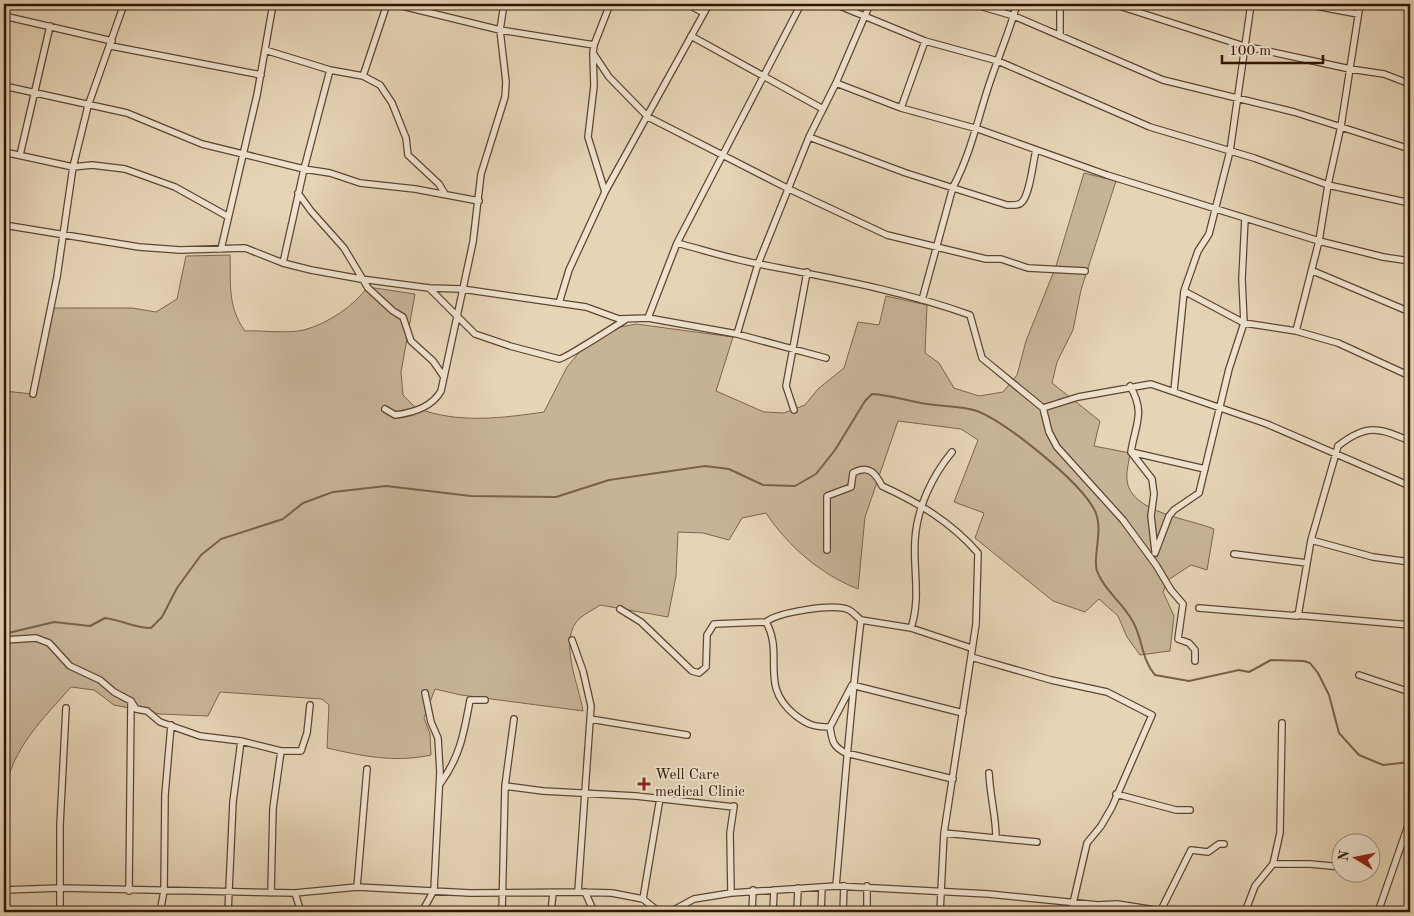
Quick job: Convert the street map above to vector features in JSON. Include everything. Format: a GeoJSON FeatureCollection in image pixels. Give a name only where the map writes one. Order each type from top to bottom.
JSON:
{"type":"FeatureCollection","features":[{"type":"Feature","properties":{"kind":"street"},"geometry":{"type":"LineString","coordinates":[[33,394],[57,277],[61,234],[73,167],[88,106],[112,44],[124,4]]}},
{"type":"Feature","properties":{"kind":"street"},"geometry":{"type":"LineString","coordinates":[[221,249],[227,216],[261,75],[273,4]]}},
{"type":"Feature","properties":{"kind":"street"},"geometry":{"type":"LineString","coordinates":[[363,76],[387,4]]}},
{"type":"Feature","properties":{"kind":"street"},"geometry":{"type":"LineString","coordinates":[[394,4],[500,30],[594,45]]}},
{"type":"Feature","properties":{"kind":"street"},"geometry":{"type":"LineString","coordinates":[[385,409],[395,415],[424,407],[437,398],[444,377],[473,242],[485,157],[505,97],[506,82],[500,30],[504,4]]}},
{"type":"Feature","properties":{"kind":"street"},"geometry":{"type":"LineString","coordinates":[[602,4],[610,5],[594,45],[594,86],[588,137],[605,192]]}},
{"type":"Feature","properties":{"kind":"street"},"geometry":{"type":"LineString","coordinates":[[687,4],[704,13]]}},
{"type":"Feature","properties":{"kind":"street"},"geometry":{"type":"LineString","coordinates":[[559,303],[569,270],[605,192],[709,4]]}},
{"type":"Feature","properties":{"kind":"street"},"geometry":{"type":"LineString","coordinates":[[648,318],[677,243],[722,154],[766,76],[801,4]]}},
{"type":"Feature","properties":{"kind":"street"},"geometry":{"type":"LineString","coordinates":[[835,4],[864,18],[925,41],[998,61],[1073,92],[1126,118],[1328,185],[1410,203]]}},
{"type":"Feature","properties":{"kind":"street"},"geometry":{"type":"LineString","coordinates":[[737,334],[758,264],[809,138],[870,4]]}},
{"type":"Feature","properties":{"kind":"street"},"geometry":{"type":"LineString","coordinates":[[973,4],[1014,16],[1163,80],[1239,97],[1410,148]]}},
{"type":"Feature","properties":{"kind":"street"},"geometry":{"type":"LineString","coordinates":[[922,300],[953,187],[962,170],[978,129],[1017,4]]}},
{"type":"Feature","properties":{"kind":"street"},"geometry":{"type":"LineString","coordinates":[[1060,4],[1060,36]]}},
{"type":"Feature","properties":{"kind":"street"},"geometry":{"type":"LineString","coordinates":[[1113,4],[1244,46],[1350,69],[1384,74],[1410,84]]}},
{"type":"Feature","properties":{"kind":"street"},"geometry":{"type":"LineString","coordinates":[[1174,391],[1184,291],[1198,252],[1209,234],[1230,151],[1251,4]]}},
{"type":"Feature","properties":{"kind":"street"},"geometry":{"type":"LineString","coordinates":[[1305,4],[1358,14]]}},
{"type":"Feature","properties":{"kind":"street"},"geometry":{"type":"LineString","coordinates":[[1296,331],[1313,271],[1319,241],[1328,185],[1341,126],[1360,4]]}},
{"type":"Feature","properties":{"kind":"street"},"geometry":{"type":"LineString","coordinates":[[4,16],[50,26],[112,44],[261,75]]}},
{"type":"Feature","properties":{"kind":"street"},"geometry":{"type":"LineString","coordinates":[[20,155],[50,26]]}},
{"type":"Feature","properties":{"kind":"street"},"geometry":{"type":"LineString","coordinates":[[691,36],[823,109]]}},
{"type":"Feature","properties":{"kind":"street"},"geometry":{"type":"LineString","coordinates":[[901,108],[925,41]]}},
{"type":"Feature","properties":{"kind":"street"},"geometry":{"type":"LineString","coordinates":[[265,50],[330,70],[363,76],[380,85],[392,103],[402,129],[408,155],[439,184],[445,194]]}},
{"type":"Feature","properties":{"kind":"street"},"geometry":{"type":"LineString","coordinates":[[593,53],[609,77],[648,116],[789,189],[887,235],[986,259],[1001,259],[1028,268],[1085,271]]}},
{"type":"Feature","properties":{"kind":"street"},"geometry":{"type":"LineString","coordinates":[[283,263],[304,168],[330,70]]}},
{"type":"Feature","properties":{"kind":"street"},"geometry":{"type":"LineString","coordinates":[[836,82],[901,108],[978,129],[1107,175],[1216,209],[1319,241],[1382,257],[1410,261]]}},
{"type":"Feature","properties":{"kind":"street"},"geometry":{"type":"LineString","coordinates":[[4,86],[88,106],[127,113],[202,144],[304,168],[330,172],[360,183],[445,194],[479,201]]}},
{"type":"Feature","properties":{"kind":"street"},"geometry":{"type":"LineString","coordinates":[[809,138],[906,173],[1007,205],[1017,205],[1022,202],[1026,195],[1036,150]]}},
{"type":"Feature","properties":{"kind":"street"},"geometry":{"type":"LineString","coordinates":[[4,152],[73,167],[92,165],[125,169],[176,187],[227,216]]}},
{"type":"Feature","properties":{"kind":"street"},"geometry":{"type":"LineString","coordinates":[[298,193],[344,248],[361,279],[378,299],[403,317],[411,341],[433,361],[444,377]]}},
{"type":"Feature","properties":{"kind":"street"},"geometry":{"type":"LineString","coordinates":[[1155,553],[1169,516],[1174,510],[1199,493],[1219,406],[1244,323],[1242,279],[1245,218]]}},
{"type":"Feature","properties":{"kind":"street"},"geometry":{"type":"LineString","coordinates":[[4,225],[172,250],[252,249],[283,263],[361,279],[429,288],[462,289],[586,307],[625,320],[648,318],[737,334],[826,358]]}},
{"type":"Feature","properties":{"kind":"street"},"geometry":{"type":"LineString","coordinates":[[677,243],[758,264],[808,272],[922,300],[970,315],[982,358],[1043,408],[1049,432],[1057,447],[1123,520],[1156,566],[1170,590],[1183,604],[1178,639],[1189,644],[1195,650],[1195,661]]}},
{"type":"Feature","properties":{"kind":"street"},"geometry":{"type":"LineString","coordinates":[[1313,271],[1410,312]]}},
{"type":"Feature","properties":{"kind":"street"},"geometry":{"type":"LineString","coordinates":[[794,410],[786,386],[808,272]]}},
{"type":"Feature","properties":{"kind":"street"},"geometry":{"type":"LineString","coordinates":[[429,288],[475,334],[559,359],[565,359],[580,346],[625,320]]}},
{"type":"Feature","properties":{"kind":"street"},"geometry":{"type":"LineString","coordinates":[[1184,291],[1244,323],[1296,331],[1338,343],[1410,376]]}},
{"type":"Feature","properties":{"kind":"street"},"geometry":{"type":"LineString","coordinates":[[1043,408],[1078,397],[1130,386],[1151,384],[1219,406],[1335,452],[1410,486]]}},
{"type":"Feature","properties":{"kind":"street"},"geometry":{"type":"LineString","coordinates":[[1130,386],[1139,403],[1140,411],[1131,452]]}},
{"type":"Feature","properties":{"kind":"street"},"geometry":{"type":"LineString","coordinates":[[1298,616],[1311,540],[1338,446],[1344,441],[1375,428],[1410,441]]}},
{"type":"Feature","properties":{"kind":"street"},"geometry":{"type":"LineString","coordinates":[[911,628],[917,605],[915,540],[922,507],[940,466],[952,452]]}},
{"type":"Feature","properties":{"kind":"street"},"geometry":{"type":"LineString","coordinates":[[1131,452],[1152,479],[1154,494],[1151,516],[1156,566]]}},
{"type":"Feature","properties":{"kind":"street"},"geometry":{"type":"LineString","coordinates":[[1131,452],[1205,469]]}},
{"type":"Feature","properties":{"kind":"street"},"geometry":{"type":"LineString","coordinates":[[827,550],[827,496],[851,487],[856,471],[869,470],[879,476],[882,486],[922,507],[960,532],[978,553],[976,624],[944,833],[940,912]]}},
{"type":"Feature","properties":{"kind":"street"},"geometry":{"type":"LineString","coordinates":[[1311,540],[1373,557],[1410,562]]}},
{"type":"Feature","properties":{"kind":"street"},"geometry":{"type":"LineString","coordinates":[[1234,554],[1307,563]]}},
{"type":"Feature","properties":{"kind":"street"},"geometry":{"type":"LineString","coordinates":[[620,609],[641,622],[692,671],[699,673],[706,667],[707,635],[714,624],[766,622],[773,616],[815,608],[848,610],[861,620],[911,628],[972,648]]}},
{"type":"Feature","properties":{"kind":"street"},"geometry":{"type":"LineString","coordinates":[[1199,608],[1410,625]]}},
{"type":"Feature","properties":{"kind":"street"},"geometry":{"type":"LineString","coordinates":[[1263,610],[1298,616]]}},
{"type":"Feature","properties":{"kind":"street"},"geometry":{"type":"LineString","coordinates":[[836,886],[846,753],[853,705],[852,685],[861,620]]}},
{"type":"Feature","properties":{"kind":"street"},"geometry":{"type":"LineString","coordinates":[[766,622],[773,637],[775,690],[781,700],[807,724],[815,727],[830,727]]}},
{"type":"Feature","properties":{"kind":"street"},"geometry":{"type":"LineString","coordinates":[[4,640],[36,638],[49,643],[70,666],[100,680],[114,692],[131,701],[136,709],[147,711],[160,722],[200,736],[241,741],[280,751],[301,751],[310,705]]}},
{"type":"Feature","properties":{"kind":"street"},"geometry":{"type":"LineString","coordinates":[[572,640],[585,679],[591,706],[578,892]]}},
{"type":"Feature","properties":{"kind":"street"},"geometry":{"type":"LineString","coordinates":[[971,657],[1052,680],[1107,692],[1152,714],[1112,807],[1101,826],[1087,843],[1071,912]]}},
{"type":"Feature","properties":{"kind":"street"},"geometry":{"type":"LineString","coordinates":[[1359,675],[1410,692]]}},
{"type":"Feature","properties":{"kind":"street"},"geometry":{"type":"LineString","coordinates":[[852,685],[963,713]]}},
{"type":"Feature","properties":{"kind":"street"},"geometry":{"type":"LineString","coordinates":[[852,685],[830,727],[832,740],[836,748],[846,753],[952,779]]}},
{"type":"Feature","properties":{"kind":"street"},"geometry":{"type":"LineString","coordinates":[[422,912],[434,890],[439,786],[438,738],[431,722],[425,693]]}},
{"type":"Feature","properties":{"kind":"street"},"geometry":{"type":"LineString","coordinates":[[439,786],[458,755],[470,700],[485,700]]}},
{"type":"Feature","properties":{"kind":"street"},"geometry":{"type":"LineString","coordinates":[[129,891],[131,701]]}},
{"type":"Feature","properties":{"kind":"street"},"geometry":{"type":"LineString","coordinates":[[60,912],[60,824],[66,708]]}},
{"type":"Feature","properties":{"kind":"street"},"geometry":{"type":"LineString","coordinates":[[502,912],[505,786],[514,719]]}},
{"type":"Feature","properties":{"kind":"street"},"geometry":{"type":"LineString","coordinates":[[590,719],[687,735]]}},
{"type":"Feature","properties":{"kind":"street"},"geometry":{"type":"LineString","coordinates":[[1245,912],[1256,886],[1273,864],[1280,833],[1282,723]]}},
{"type":"Feature","properties":{"kind":"street"},"geometry":{"type":"LineString","coordinates":[[160,912],[164,891],[164,795],[171,725]]}},
{"type":"Feature","properties":{"kind":"street"},"geometry":{"type":"LineString","coordinates":[[228,912],[233,802],[241,741]]}},
{"type":"Feature","properties":{"kind":"street"},"geometry":{"type":"LineString","coordinates":[[271,893],[273,808],[280,751]]}},
{"type":"Feature","properties":{"kind":"street"},"geometry":{"type":"LineString","coordinates":[[356,887],[367,769]]}},
{"type":"Feature","properties":{"kind":"street"},"geometry":{"type":"LineString","coordinates":[[989,773],[990,800],[996,816],[996,838]]}},
{"type":"Feature","properties":{"kind":"street"},"geometry":{"type":"LineString","coordinates":[[505,786],[543,791],[585,792],[660,798],[734,807],[730,833],[731,893]]}},
{"type":"Feature","properties":{"kind":"street"},"geometry":{"type":"LineString","coordinates":[[1116,794],[1176,810],[1190,810]]}},
{"type":"Feature","properties":{"kind":"street"},"geometry":{"type":"LineString","coordinates":[[643,898],[660,798]]}},
{"type":"Feature","properties":{"kind":"street"},"geometry":{"type":"LineString","coordinates":[[1378,912],[1410,820]]}},
{"type":"Feature","properties":{"kind":"street"},"geometry":{"type":"LineString","coordinates":[[944,833],[1037,842]]}},
{"type":"Feature","properties":{"kind":"street"},"geometry":{"type":"LineString","coordinates":[[1162,910],[1191,850],[1208,852],[1219,844],[1224,844]]}},
{"type":"Feature","properties":{"kind":"street"},"geometry":{"type":"LineString","coordinates":[[1273,864],[1310,864],[1332,867]]}},
{"type":"Feature","properties":{"kind":"street"},"geometry":{"type":"LineString","coordinates":[[821,912],[822,886]]}},
{"type":"Feature","properties":{"kind":"street"},"geometry":{"type":"LineString","coordinates":[[670,912],[694,900],[731,893],[822,886],[942,890],[1073,903],[1117,904],[1168,912]]}},
{"type":"Feature","properties":{"kind":"street"},"geometry":{"type":"LineString","coordinates":[[842,912],[844,886]]}},
{"type":"Feature","properties":{"kind":"street"},"geometry":{"type":"LineString","coordinates":[[867,886],[867,912]]}},
{"type":"Feature","properties":{"kind":"street"},"geometry":{"type":"LineString","coordinates":[[4,890],[60,888],[295,894],[356,887],[503,894],[586,892],[612,893],[643,898],[659,912]]}},
{"type":"Feature","properties":{"kind":"street"},"geometry":{"type":"LineString","coordinates":[[797,912],[798,888]]}},
{"type":"Feature","properties":{"kind":"street"},"geometry":{"type":"LineString","coordinates":[[752,912],[753,890]]}},
{"type":"Feature","properties":{"kind":"street"},"geometry":{"type":"LineString","coordinates":[[773,912],[774,890]]}},
{"type":"Feature","properties":{"kind":"street"},"geometry":{"type":"LineString","coordinates":[[586,892],[594,912]]}},
{"type":"Feature","properties":{"kind":"street"},"geometry":{"type":"LineString","coordinates":[[551,912],[553,893]]}},
{"type":"Feature","properties":{"kind":"street"},"geometry":{"type":"LineString","coordinates":[[295,894],[300,912]]}},
{"type":"Feature","properties":{"kind":"shaded area"},"geometry":{"type":"Polygon","coordinates":[[[1084,173],[1116,181],[1081,290],[1073,330],[1057,362],[1052,383],[1100,421],[1094,446],[1130,453],[1127,480],[1131,491],[1139,500],[1163,513],[1214,529],[1207,570],[1191,565],[1168,580],[1163,592],[1174,616],[1170,651],[1140,655],[1127,637],[1118,616],[1099,599],[1085,612],[1053,601],[975,538],[984,513],[954,502],[978,440],[961,429],[898,421],[865,517],[858,589],[844,583],[806,558],[784,537],[766,513],[742,518],[729,540],[703,533],[678,532],[676,576],[668,617],[600,605],[580,618],[573,627],[570,637],[571,662],[583,711],[461,695],[435,689],[424,718],[430,734],[431,755],[392,758],[353,754],[327,748],[329,705],[322,699],[220,692],[208,716],[160,714],[114,705],[94,690],[71,687],[39,723],[21,749],[8,777],[4,808],[4,391],[33,394],[52,308],[132,308],[156,312],[177,299],[186,256],[230,255],[231,294],[235,313],[245,331],[290,332],[313,327],[331,319],[355,301],[368,287],[415,294],[401,372],[403,395],[417,408],[432,413],[464,418],[496,418],[544,412],[567,367],[582,349],[610,329],[636,324],[733,337],[716,391],[764,412],[784,413],[805,405],[818,389],[844,368],[858,322],[879,325],[886,296],[927,305],[925,353],[939,363],[954,388],[979,396],[1003,392],[1017,375],[1026,341],[1056,266],[1084,173]]]}},
{"type":"Feature","properties":{"kind":"waterway"},"geometry":{"type":"LineString","coordinates":[[4,634],[54,622],[90,626],[105,618],[139,627],[151,628],[162,617],[177,588],[201,555],[221,539],[283,519],[303,503],[333,492],[386,486],[471,496],[556,497],[609,480],[705,466],[729,469],[763,485],[795,486],[816,474],[835,450],[865,401],[872,394],[977,411],[1024,440],[1075,485],[1087,499],[1097,518],[1097,571],[1104,584],[1123,607],[1136,627],[1144,655],[1155,675],[1189,681],[1239,670],[1249,672],[1271,660],[1304,661],[1310,663],[1318,673],[1329,695],[1339,733],[1359,755],[1383,765],[1410,762]]}},
{"type":"Feature","properties":{"kind":"place","name":"Well Care medical Clinic"},"geometry":{"type":"Point","coordinates":[644,784]}}]}
